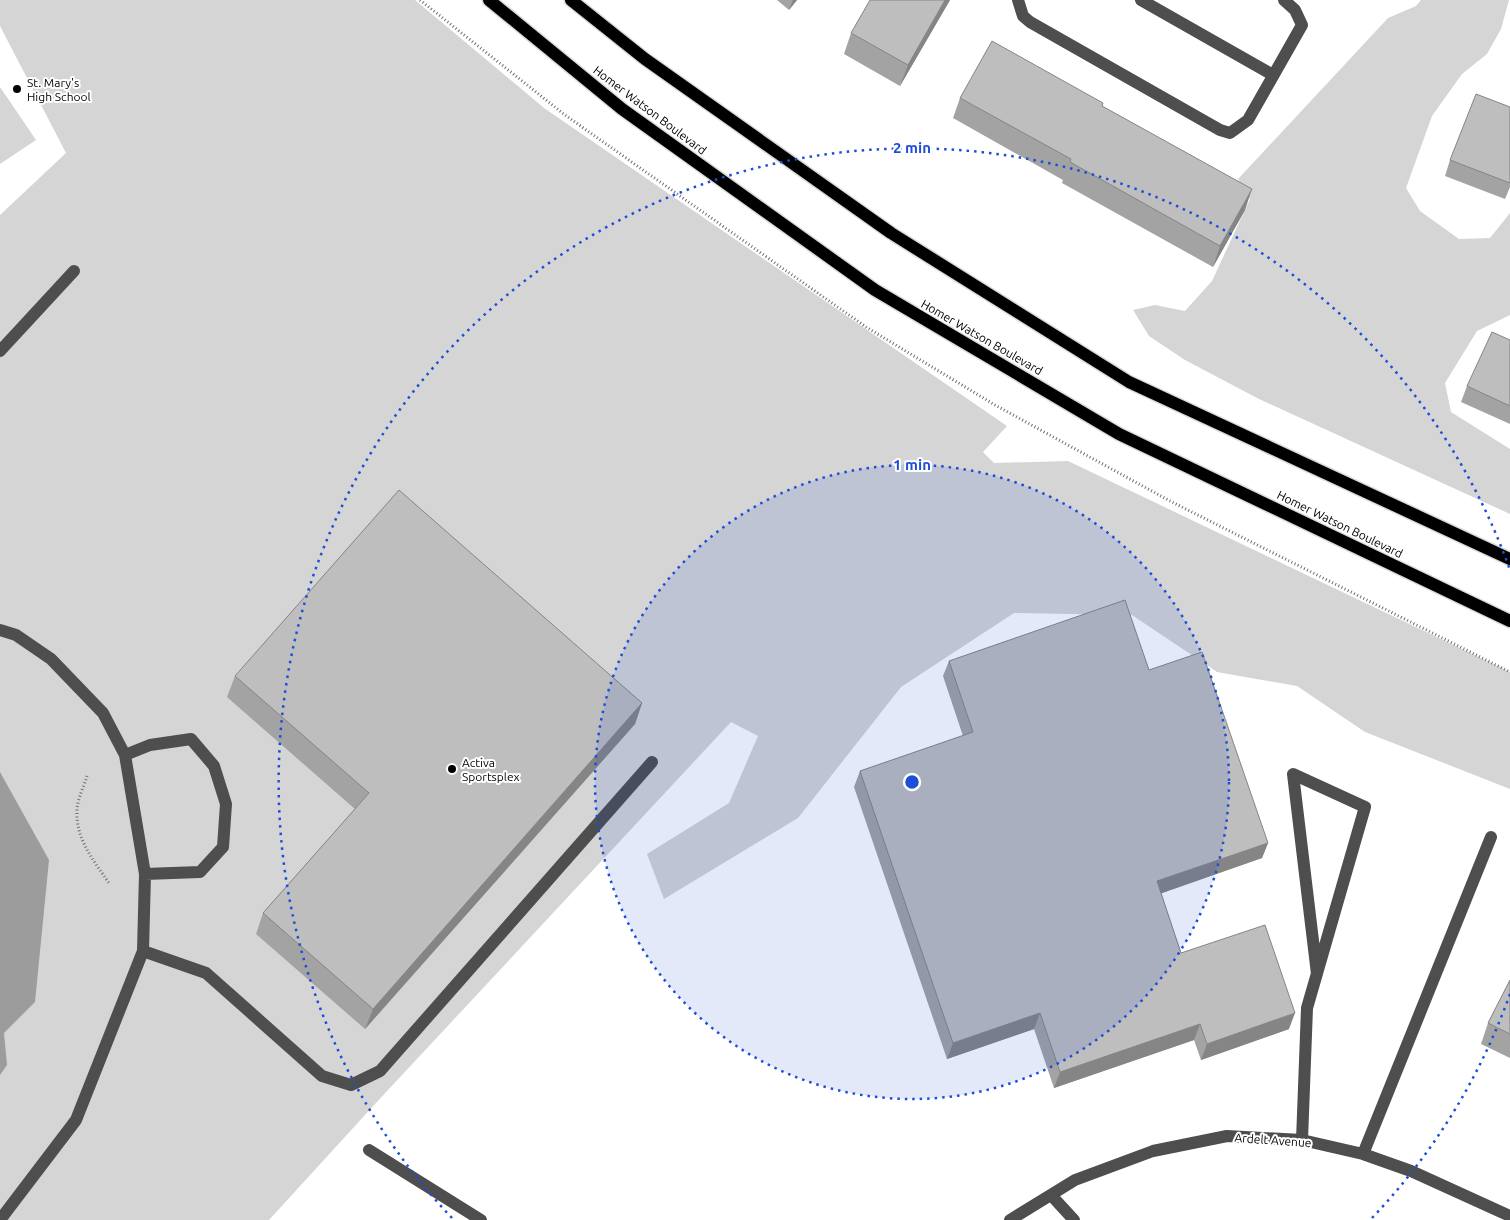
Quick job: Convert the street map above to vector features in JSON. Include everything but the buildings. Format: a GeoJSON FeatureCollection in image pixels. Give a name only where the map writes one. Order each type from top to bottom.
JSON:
{"type":"FeatureCollection","features":[{"type":"Feature","properties":{"kind":"main road","name":"Homer Watson Boulevard"},"geometry":{"type":"LineString","coordinates":[[489,0],[622,109],[875,290],[1119,434],[1510,621]]}},
{"type":"Feature","properties":{"kind":"main road"},"geometry":{"type":"LineString","coordinates":[[571,0],[645,60],[891,233],[1129,382],[1510,559]]}},
{"type":"Feature","properties":{"kind":"street"},"geometry":{"type":"LineString","coordinates":[[1018,0],[1024,16],[1030,22],[1220,130],[1230,133],[1248,120],[1302,25],[1295,10],[1284,0]]}},
{"type":"Feature","properties":{"kind":"street"},"geometry":{"type":"LineString","coordinates":[[1140,0],[1273,75]]}},
{"type":"Feature","properties":{"kind":"street"},"geometry":{"type":"LineString","coordinates":[[0,351],[74,271]]}},
{"type":"Feature","properties":{"kind":"street"},"geometry":{"type":"LineString","coordinates":[[0,630],[16,635],[51,659],[103,713],[125,755],[145,874],[143,951],[76,1120],[0,1220]]}},
{"type":"Feature","properties":{"kind":"street"},"geometry":{"type":"LineString","coordinates":[[125,755],[150,745],[191,739],[214,766],[226,804],[223,847],[200,872],[145,874]]}},
{"type":"Feature","properties":{"kind":"street"},"geometry":{"type":"LineString","coordinates":[[143,951],[206,973],[322,1076],[351,1085],[380,1072],[652,762]]}},
{"type":"Feature","properties":{"kind":"street"},"geometry":{"type":"LineString","coordinates":[[1302,1140],[1307,1008],[1317,974],[1365,807],[1293,774],[1317,974]]}},
{"type":"Feature","properties":{"kind":"street"},"geometry":{"type":"LineString","coordinates":[[1364,1154],[1491,836]]}},
{"type":"Feature","properties":{"kind":"street","name":"Ardelt Avenue"},"geometry":{"type":"LineString","coordinates":[[1010,1220],[1075,1180],[1153,1151],[1227,1136],[1302,1140],[1364,1154],[1411,1171],[1510,1216]]}},
{"type":"Feature","properties":{"kind":"street"},"geometry":{"type":"LineString","coordinates":[[370,1150],[481,1220]]}},
{"type":"Feature","properties":{"kind":"street"},"geometry":{"type":"LineString","coordinates":[[1051,1195],[1074,1220]]}},
{"type":"Feature","properties":{"kind":"path"},"geometry":{"type":"LineString","coordinates":[[87,776],[77,808],[78,831],[89,853],[109,883]]}},
{"type":"Feature","properties":{"kind":"shaded area"},"geometry":{"type":"Polygon","coordinates":[[[0,0],[415,0],[544,108],[1007,426],[983,452],[994,463],[1068,461],[1510,672],[1510,789],[1365,732],[1297,686],[1217,672],[1132,615],[1014,613],[901,687],[798,818],[664,899],[647,854],[729,803],[758,736],[731,722],[269,1220],[0,1220],[0,215],[66,153],[0,26],[0,0]]]}},
{"type":"Feature","properties":{"kind":"shaded area"},"geometry":{"type":"Polygon","coordinates":[[[1421,0],[1509,0],[1501,29],[1487,54],[1462,74],[1432,116],[1406,188],[1420,211],[1459,239],[1490,238],[1510,213],[1510,315],[1477,331],[1445,383],[1451,412],[1510,449],[1510,514],[1259,399],[1185,360],[1149,336],[1133,310],[1155,305],[1185,311],[1212,281],[1250,199],[1238,179],[1388,18],[1416,6],[1421,0]]]}},
{"type":"Feature","properties":{"kind":"shaded area"},"geometry":{"type":"Polygon","coordinates":[[[0,87],[36,140],[0,164],[0,87]]]}},
{"type":"Feature","properties":{"kind":"shaded area"},"geometry":{"type":"Polygon","coordinates":[[[0,772],[49,860],[35,1002],[4,1033],[7,1065],[0,1075],[0,772]]]}},
{"type":"Feature","properties":{"kind":"place","name":"St. Mary's High School"},"geometry":{"type":"Point","coordinates":[17,89]}},
{"type":"Feature","properties":{"kind":"place","name":"Activa Sportsplex"},"geometry":{"type":"Point","coordinates":[452,769]}}]}
